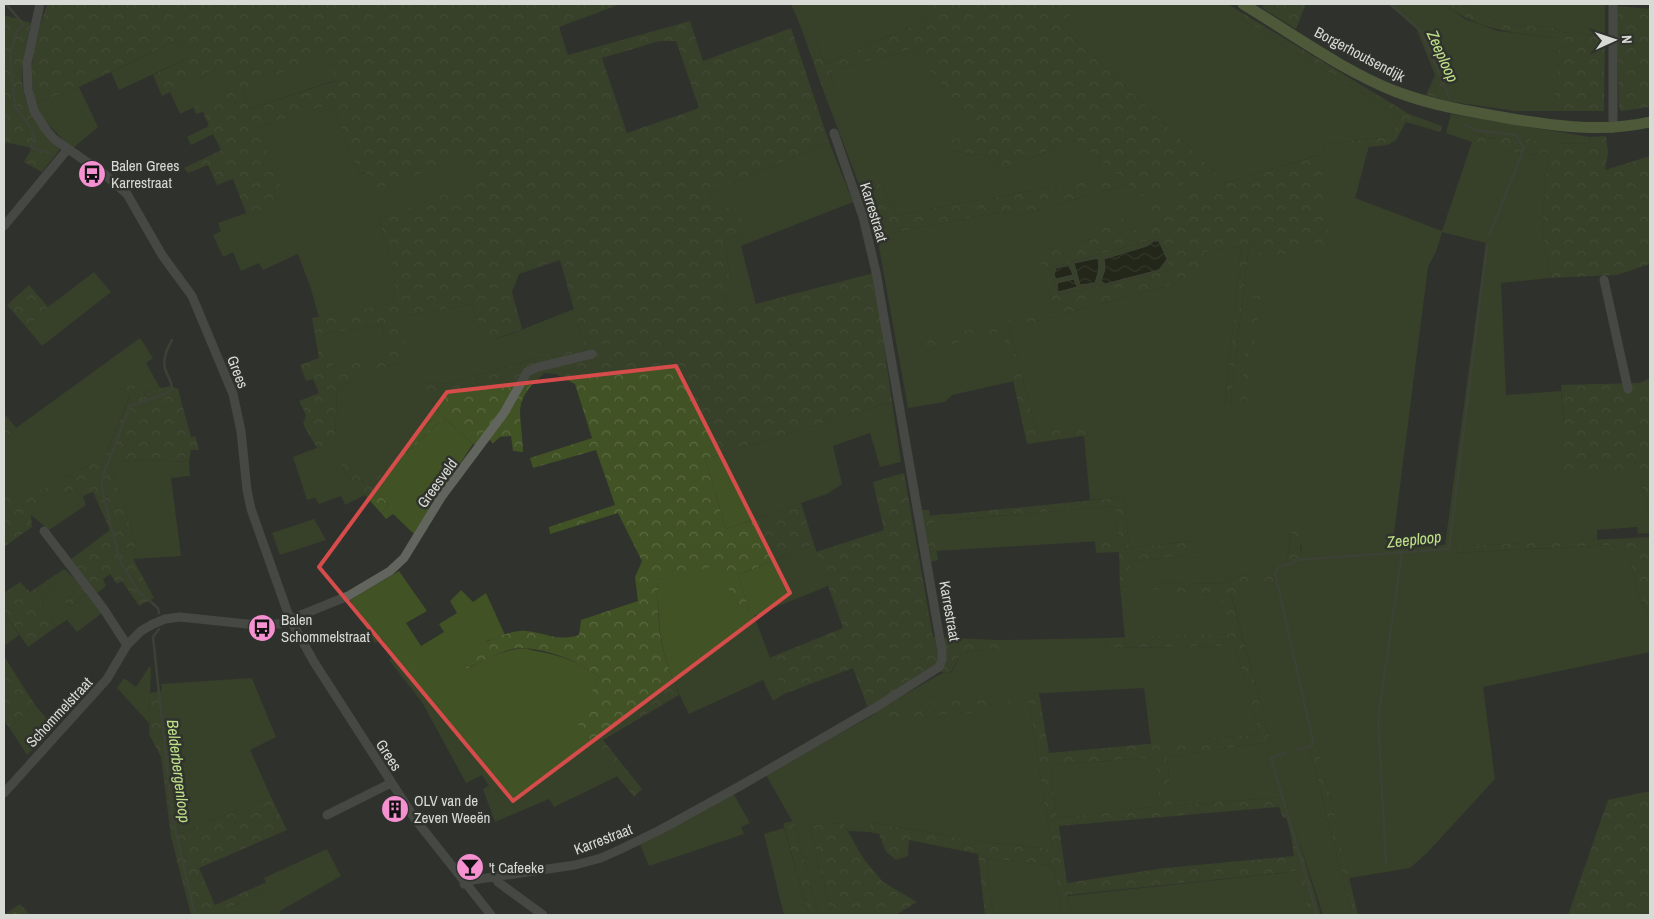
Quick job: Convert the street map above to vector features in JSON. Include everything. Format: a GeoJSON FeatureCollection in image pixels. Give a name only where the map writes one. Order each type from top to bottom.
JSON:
{"type":"FeatureCollection","features":[{"type":"Feature","properties":{"kind":"main road","name":"Borgerhoutsendijk"},"geometry":{"type":"LineString","coordinates":[[1243,4],[1348,68],[1396,92],[1451,108],[1565,128],[1650,122]]}},
{"type":"Feature","properties":{"kind":"main road","name":"Borgerhoutsendijk"},"geometry":{"type":"LineString","coordinates":[[1613,125],[1650,117]]}},
{"type":"Feature","properties":{"kind":"street","name":"Grees"},"geometry":{"type":"LineString","coordinates":[[40,4],[30,44],[28,90],[34,111],[40,122],[67,150],[104,174],[127,194],[162,256],[192,296],[233,394],[241,431],[247,490],[251,509],[290,619],[314,662],[415,819],[464,884],[491,915]]}},
{"type":"Feature","properties":{"kind":"street"},"geometry":{"type":"LineString","coordinates":[[1613,4],[1613,125]]}},
{"type":"Feature","properties":{"kind":"street","name":"Karrestraat"},"geometry":{"type":"LineString","coordinates":[[464,884],[589,861],[660,830],[886,701],[939,667],[942,660],[917,501],[869,240],[834,133]]}},
{"type":"Feature","properties":{"kind":"street"},"geometry":{"type":"LineString","coordinates":[[4,226],[67,150]]}},
{"type":"Feature","properties":{"kind":"street"},"geometry":{"type":"LineString","coordinates":[[1604,280],[1628,389]]}},
{"type":"Feature","properties":{"kind":"street","name":"Greesveld"},"geometry":{"type":"LineString","coordinates":[[290,619],[359,590],[396,565],[410,550],[442,496],[483,444],[527,372],[538,367],[592,354]]}},
{"type":"Feature","properties":{"kind":"street"},"geometry":{"type":"LineString","coordinates":[[44,531],[103,608],[127,644]]}},
{"type":"Feature","properties":{"kind":"street","name":"Schommelstraat"},"geometry":{"type":"LineString","coordinates":[[4,792],[107,679],[127,644],[142,631],[166,619],[180,617],[272,625],[290,619]]}},
{"type":"Feature","properties":{"kind":"street","name":"Grees"},"geometry":{"type":"LineString","coordinates":[[327,815],[391,783]]}},
{"type":"Feature","properties":{"kind":"street"},"geometry":{"type":"LineString","coordinates":[[496,877],[498,882],[542,915]]}},
{"type":"Feature","properties":{"kind":"highlighted area"},"geometry":{"type":"Polygon","coordinates":[[[676,366],[790,593],[513,801],[319,567],[447,392],[676,366]]]}},
{"type":"Feature","properties":{"kind":"green space"},"geometry":{"type":"Polygon","coordinates":[[[47,4],[621,4],[559,27],[568,55],[690,21],[703,61],[791,28],[829,142],[709,193],[715,208],[723,206],[740,210],[744,233],[724,240],[732,292],[725,295],[728,311],[874,273],[892,402],[705,459],[726,529],[801,503],[814,544],[738,575],[749,610],[739,615],[719,565],[658,579],[658,611],[661,638],[679,695],[603,740],[642,789],[634,797],[593,746],[577,722],[599,677],[581,665],[562,656],[531,649],[508,650],[467,669],[461,662],[481,645],[509,633],[526,631],[564,638],[579,635],[581,620],[638,601],[635,577],[642,561],[618,513],[550,534],[549,527],[615,505],[596,450],[533,468],[530,458],[592,438],[575,384],[556,374],[544,373],[526,392],[520,409],[523,452],[513,451],[511,436],[500,437],[493,443],[486,437],[477,445],[473,444],[444,418],[371,486],[389,505],[381,513],[345,473],[340,462],[344,454],[350,455],[361,480],[366,484],[439,413],[429,396],[420,392],[418,387],[424,382],[446,384],[544,356],[578,350],[580,357],[587,356],[560,260],[519,274],[512,292],[522,329],[484,343],[473,304],[402,317],[408,361],[387,366],[337,388],[335,441],[317,448],[303,424],[306,415],[299,401],[319,393],[313,379],[306,381],[300,365],[319,358],[312,318],[395,303],[394,273],[379,219],[479,181],[469,155],[373,191],[366,172],[359,174],[332,104],[258,128],[288,203],[248,218],[233,179],[217,185],[208,165],[188,173],[184,168],[221,150],[213,134],[191,145],[187,137],[209,126],[203,112],[196,114],[193,107],[228,90],[219,68],[162,96],[153,75],[188,58],[180,39],[79,87],[35,104],[32,64],[47,4]],[[660,41],[602,58],[627,133],[699,108],[676,41],[660,41]],[[327,52],[243,92],[250,109],[335,81],[327,52]],[[382,325],[323,334],[334,368],[386,354],[382,325]]]}},
{"type":"Feature","properties":{"kind":"green space"},"geometry":{"type":"Polygon","coordinates":[[[791,4],[928,4],[928,19],[825,64],[810,28],[802,30],[791,4]]]}},
{"type":"Feature","properties":{"kind":"green space"},"geometry":{"type":"Polygon","coordinates":[[[928,4],[1080,4],[1061,26],[1218,174],[1142,196],[1128,184],[1020,215],[1001,212],[877,236],[863,195],[875,192],[875,185],[881,184],[896,215],[1118,175],[1076,140],[1000,170],[987,156],[951,151],[946,142],[980,131],[912,49],[830,72],[836,92],[825,95],[802,30],[810,28],[825,64],[928,19],[928,4]]]}},
{"type":"Feature","properties":{"kind":"green space"},"geometry":{"type":"Polygon","coordinates":[[[1080,4],[1228,4],[1244,14],[1242,19],[1401,117],[1389,137],[1324,144],[1325,151],[1369,146],[1355,198],[1442,231],[1472,142],[1446,133],[1451,114],[1590,137],[1589,144],[1553,143],[1497,135],[1496,139],[1475,134],[1473,141],[1525,155],[1548,153],[1542,226],[1550,278],[1501,283],[1506,395],[1561,391],[1564,427],[1639,472],[1650,518],[1650,533],[1638,534],[1637,527],[1597,530],[1597,540],[1448,547],[1451,553],[1613,545],[1630,559],[1637,592],[1650,621],[1650,652],[1483,687],[1495,779],[1427,853],[1410,868],[1349,878],[1317,743],[1309,745],[1351,911],[1357,911],[1358,915],[1323,915],[1297,835],[1291,836],[1286,817],[1290,817],[1285,797],[1172,806],[1167,757],[1271,742],[1231,594],[1271,583],[1276,586],[1271,565],[1222,584],[1151,582],[1208,595],[1220,595],[1232,634],[1125,639],[1120,587],[1130,585],[1130,562],[1195,555],[1192,541],[1129,548],[1124,497],[1090,500],[1084,436],[1090,435],[1036,429],[1009,329],[1186,281],[1203,253],[1241,246],[1225,405],[1230,406],[1249,245],[1261,244],[1258,259],[1329,244],[1319,155],[1150,205],[1156,225],[1125,232],[1122,219],[1092,239],[1039,252],[1054,309],[927,351],[1002,330],[1014,381],[952,395],[945,402],[908,408],[877,236],[1001,212],[1020,215],[1128,184],[1218,174],[1061,26],[1080,4]],[[1442,232],[1436,252],[1428,267],[1392,549],[1445,545],[1486,243],[1442,232]],[[1292,532],[1286,564],[1302,550],[1299,539],[1292,532]]]}},
{"type":"Feature","properties":{"kind":"green space"},"geometry":{"type":"Polygon","coordinates":[[[1264,4],[1306,4],[1296,29],[1262,8],[1264,4]]]}},
{"type":"Feature","properties":{"kind":"green space"},"geometry":{"type":"Polygon","coordinates":[[[1389,4],[1444,4],[1465,19],[1498,31],[1561,38],[1554,111],[1515,111],[1447,101],[1446,87],[1435,75],[1416,28],[1389,4]]]}},
{"type":"Feature","properties":{"kind":"green space"},"geometry":{"type":"Polygon","coordinates":[[[1444,4],[1463,4],[1477,13],[1511,25],[1552,27],[1561,32],[1605,36],[1604,111],[1554,111],[1560,38],[1499,30],[1472,21],[1444,4]]]}},
{"type":"Feature","properties":{"kind":"green space"},"geometry":{"type":"Polygon","coordinates":[[[1463,4],[1605,4],[1605,36],[1561,32],[1552,27],[1511,25],[1477,13],[1463,4]]]}},
{"type":"Feature","properties":{"kind":"green space"},"geometry":{"type":"Polygon","coordinates":[[[1616,6],[1650,9],[1650,107],[1621,111],[1619,108],[1616,6]]]}},
{"type":"Feature","properties":{"kind":"green space"},"geometry":{"type":"Polygon","coordinates":[[[1244,14],[1409,114],[1442,126],[1440,132],[1406,122],[1396,140],[1387,145],[1325,152],[1324,144],[1389,137],[1401,117],[1242,19],[1244,14]]]}},
{"type":"Feature","properties":{"kind":"green space"},"geometry":{"type":"Polygon","coordinates":[[[4,15],[31,23],[23,61],[23,91],[27,104],[35,118],[45,133],[60,149],[42,172],[24,162],[32,148],[4,142],[4,15]]]}},
{"type":"Feature","properties":{"kind":"green space"},"geometry":{"type":"Polygon","coordinates":[[[180,39],[188,58],[119,90],[111,72],[180,39]]]}},
{"type":"Feature","properties":{"kind":"green space"},"geometry":{"type":"Polygon","coordinates":[[[912,49],[981,132],[947,142],[951,151],[987,156],[1000,170],[1076,140],[1119,175],[896,215],[881,184],[875,192],[863,195],[825,95],[836,92],[830,72],[912,49]]]}},
{"type":"Feature","properties":{"kind":"green space"},"geometry":{"type":"Polygon","coordinates":[[[327,51],[336,80],[250,109],[243,92],[327,51]]]}},
{"type":"Feature","properties":{"kind":"green space"},"geometry":{"type":"Polygon","coordinates":[[[219,68],[229,90],[180,114],[170,92],[219,68]]]}},
{"type":"Feature","properties":{"kind":"green space"},"geometry":{"type":"Polygon","coordinates":[[[1435,75],[1447,90],[1447,101],[1426,95],[1435,75]]]}},
{"type":"Feature","properties":{"kind":"green space"},"geometry":{"type":"Polygon","coordinates":[[[79,87],[98,127],[72,149],[44,120],[35,104],[79,87]]]}},
{"type":"Feature","properties":{"kind":"green space"},"geometry":{"type":"Polygon","coordinates":[[[332,104],[359,174],[469,155],[480,181],[379,219],[394,273],[395,303],[319,317],[298,254],[263,270],[259,263],[241,271],[233,252],[223,257],[213,235],[221,231],[218,223],[246,213],[248,218],[258,128],[332,104]]]}},
{"type":"Feature","properties":{"kind":"green space"},"geometry":{"type":"Polygon","coordinates":[[[1475,134],[1495,139],[1497,134],[1553,143],[1589,144],[1590,137],[1606,136],[1608,153],[1605,170],[1650,156],[1650,264],[1617,275],[1550,278],[1542,226],[1548,153],[1525,155],[1472,141],[1475,134]]]}},
{"type":"Feature","properties":{"kind":"green space"},"geometry":{"type":"Polygon","coordinates":[[[829,142],[853,202],[741,246],[756,305],[728,312],[725,294],[732,292],[724,240],[744,233],[715,209],[709,193],[829,142]]]}},
{"type":"Feature","properties":{"kind":"green space"},"geometry":{"type":"Polygon","coordinates":[[[1320,155],[1330,245],[1258,259],[1261,244],[1249,245],[1230,406],[1225,406],[1241,246],[1203,253],[1203,272],[1186,281],[1009,329],[1036,429],[1089,426],[1090,435],[1027,444],[1002,331],[927,351],[924,341],[1054,309],[1038,252],[1092,239],[1090,228],[1123,219],[1125,232],[1155,225],[1149,205],[1320,155]],[[1158,238],[1050,268],[1058,295],[1171,270],[1158,238]]]}},
{"type":"Feature","properties":{"kind":"green space"},"geometry":{"type":"Polygon","coordinates":[[[1158,238],[1172,270],[1058,295],[1050,268],[1158,238]]]}},
{"type":"Feature","properties":{"kind":"green space"},"geometry":{"type":"Polygon","coordinates":[[[94,272],[111,292],[42,346],[27,328],[48,307],[94,272]]]}},
{"type":"Feature","properties":{"kind":"green space"},"geometry":{"type":"Polygon","coordinates":[[[29,285],[48,307],[27,328],[7,305],[29,285]]]}},
{"type":"Feature","properties":{"kind":"green space"},"geometry":{"type":"Polygon","coordinates":[[[1254,289],[1261,290],[1247,405],[1240,405],[1254,289]]]}},
{"type":"Feature","properties":{"kind":"green space"},"geometry":{"type":"Polygon","coordinates":[[[473,304],[484,342],[508,335],[574,309],[587,356],[544,356],[446,384],[424,382],[439,413],[366,484],[351,460],[344,454],[340,462],[345,473],[365,495],[345,505],[341,496],[319,504],[315,498],[307,500],[293,457],[335,441],[337,388],[387,366],[407,361],[402,317],[473,304]]]}},
{"type":"Feature","properties":{"kind":"green space"},"geometry":{"type":"Polygon","coordinates":[[[382,325],[386,354],[334,369],[323,334],[382,325]]]}},
{"type":"Feature","properties":{"kind":"green space"},"geometry":{"type":"Polygon","coordinates":[[[140,338],[153,358],[146,363],[160,388],[146,391],[143,398],[123,383],[130,395],[104,458],[37,491],[23,506],[4,492],[4,440],[16,428],[140,338]]]}},
{"type":"Feature","properties":{"kind":"green space"},"geometry":{"type":"Polygon","coordinates":[[[137,374],[142,383],[133,389],[143,398],[146,391],[171,386],[178,389],[191,437],[195,436],[199,450],[191,450],[189,462],[149,460],[116,462],[113,476],[122,498],[136,545],[133,559],[154,598],[139,606],[122,581],[117,584],[110,574],[103,579],[106,586],[96,594],[70,560],[110,530],[93,492],[83,496],[76,489],[41,505],[31,515],[32,527],[4,547],[4,492],[24,506],[28,497],[37,491],[104,458],[130,396],[123,383],[137,374]]]}},
{"type":"Feature","properties":{"kind":"green space"},"geometry":{"type":"Polygon","coordinates":[[[1650,378],[1650,518],[1639,472],[1563,472],[1564,427],[1561,385],[1640,383],[1650,378]]]}},
{"type":"Feature","properties":{"kind":"green space"},"geometry":{"type":"Polygon","coordinates":[[[892,402],[901,462],[880,467],[870,433],[833,446],[842,484],[827,494],[726,529],[705,459],[892,402]]]}},
{"type":"Feature","properties":{"kind":"green space"},"geometry":{"type":"Polygon","coordinates":[[[4,413],[16,428],[4,440],[4,413]]]}},
{"type":"Feature","properties":{"kind":"green space"},"geometry":{"type":"Polygon","coordinates":[[[444,418],[473,444],[414,534],[393,514],[386,519],[381,513],[389,505],[371,486],[444,418]]]}},
{"type":"Feature","properties":{"kind":"green space"},"geometry":{"type":"Polygon","coordinates":[[[149,460],[189,462],[190,476],[171,478],[181,556],[133,559],[136,545],[122,498],[113,476],[116,462],[149,460]]]}},
{"type":"Feature","properties":{"kind":"green space"},"geometry":{"type":"Polygon","coordinates":[[[904,473],[933,637],[998,640],[998,649],[962,652],[950,673],[932,670],[886,698],[893,707],[992,697],[994,711],[880,719],[867,706],[853,668],[784,694],[769,658],[843,628],[816,552],[884,530],[873,482],[904,473]]]}},
{"type":"Feature","properties":{"kind":"green space"},"geometry":{"type":"Polygon","coordinates":[[[76,489],[83,496],[86,505],[49,530],[31,515],[41,505],[76,489]]]}},
{"type":"Feature","properties":{"kind":"green space"},"geometry":{"type":"Polygon","coordinates":[[[1124,497],[1129,548],[1193,541],[1196,555],[1130,562],[1130,585],[1120,587],[1119,552],[1096,553],[1095,541],[1118,540],[1115,506],[952,520],[952,514],[1124,497]]]}},
{"type":"Feature","properties":{"kind":"green space"},"geometry":{"type":"Polygon","coordinates":[[[1115,506],[1118,540],[936,551],[931,523],[943,521],[943,514],[952,514],[953,520],[1115,506]]]}},
{"type":"Feature","properties":{"kind":"green space"},"geometry":{"type":"Polygon","coordinates":[[[922,510],[929,510],[930,516],[943,514],[943,521],[932,523],[938,560],[930,562],[922,510]]]}},
{"type":"Feature","properties":{"kind":"green space"},"geometry":{"type":"Polygon","coordinates":[[[314,519],[326,540],[280,555],[272,533],[314,519]]]}},
{"type":"Feature","properties":{"kind":"green space"},"geometry":{"type":"Polygon","coordinates":[[[1286,520],[1301,521],[1300,567],[1286,564],[1292,533],[1283,531],[1286,520]]]}},
{"type":"Feature","properties":{"kind":"green space"},"geometry":{"type":"Polygon","coordinates":[[[1650,537],[1650,621],[1637,592],[1630,559],[1613,545],[1450,553],[1447,547],[1650,537]]]}},
{"type":"Feature","properties":{"kind":"green space"},"geometry":{"type":"Polygon","coordinates":[[[814,544],[828,586],[754,616],[784,694],[773,701],[763,680],[689,714],[673,680],[663,649],[659,617],[658,579],[719,564],[739,614],[749,610],[738,575],[814,544]]]}},
{"type":"Feature","properties":{"kind":"green space"},"geometry":{"type":"Polygon","coordinates":[[[1271,565],[1280,570],[1282,583],[1276,586],[1271,583],[1231,595],[1271,742],[1167,757],[1172,806],[1285,797],[1290,816],[1283,818],[1279,807],[1059,826],[1067,883],[1164,868],[1294,856],[1291,836],[1297,835],[1321,915],[1309,915],[1298,871],[1068,895],[1071,915],[1062,915],[1054,866],[986,858],[993,915],[985,915],[978,854],[909,840],[908,856],[896,860],[886,852],[879,834],[869,832],[870,822],[984,842],[1052,849],[1029,703],[1009,705],[1007,695],[1039,693],[1049,753],[1259,734],[1235,646],[1106,648],[1105,638],[1231,634],[1220,596],[1151,589],[1151,582],[1222,584],[1271,565]],[[1156,757],[1050,765],[1057,818],[1160,806],[1156,757]]]}},
{"type":"Feature","properties":{"kind":"green space"},"geometry":{"type":"Polygon","coordinates":[[[64,569],[71,575],[39,599],[56,627],[28,647],[4,613],[4,593],[20,582],[30,592],[64,569]]]}},
{"type":"Feature","properties":{"kind":"green space"},"geometry":{"type":"Polygon","coordinates":[[[399,571],[427,611],[406,623],[421,646],[444,632],[439,624],[457,613],[450,601],[461,590],[473,602],[486,593],[505,635],[487,641],[468,669],[491,656],[522,648],[569,660],[599,677],[578,722],[593,746],[618,776],[554,807],[549,799],[495,822],[483,789],[489,786],[482,775],[466,783],[422,702],[389,660],[393,657],[382,639],[375,643],[350,600],[399,571]]]}},
{"type":"Feature","properties":{"kind":"green space"},"geometry":{"type":"Polygon","coordinates":[[[71,575],[83,587],[64,602],[70,607],[86,593],[102,613],[77,632],[67,620],[56,627],[39,599],[71,575]]]}},
{"type":"Feature","properties":{"kind":"green space"},"geometry":{"type":"Polygon","coordinates":[[[83,587],[86,593],[70,607],[64,602],[83,587]]]}},
{"type":"Feature","properties":{"kind":"green space"},"geometry":{"type":"Polygon","coordinates":[[[4,613],[19,635],[4,646],[4,613]]]}},
{"type":"Feature","properties":{"kind":"green space"},"geometry":{"type":"Polygon","coordinates":[[[1105,638],[1106,648],[1235,646],[1259,734],[1151,744],[1144,688],[1007,695],[1029,703],[1052,849],[984,842],[871,822],[869,832],[848,831],[843,823],[809,825],[832,915],[818,915],[794,821],[792,821],[766,775],[875,714],[880,719],[893,707],[890,703],[944,672],[951,673],[962,652],[998,649],[998,640],[1105,638]]]}},
{"type":"Feature","properties":{"kind":"green space"},"geometry":{"type":"Polygon","coordinates":[[[4,656],[35,705],[9,727],[4,721],[4,656]]]}},
{"type":"Feature","properties":{"kind":"green space"},"geometry":{"type":"Polygon","coordinates":[[[149,667],[151,668],[149,723],[117,688],[124,678],[136,687],[149,667]]]}},
{"type":"Feature","properties":{"kind":"green space"},"geometry":{"type":"Polygon","coordinates":[[[252,678],[276,737],[250,750],[271,797],[179,834],[161,684],[252,678]]]}},
{"type":"Feature","properties":{"kind":"green space"},"geometry":{"type":"Polygon","coordinates":[[[162,691],[179,834],[271,797],[287,830],[199,868],[215,905],[267,882],[269,889],[213,915],[191,915],[171,837],[161,757],[149,734],[150,693],[162,691]]]}},
{"type":"Feature","properties":{"kind":"green space"},"geometry":{"type":"Polygon","coordinates":[[[35,705],[54,727],[27,755],[9,727],[35,705]]]}},
{"type":"Feature","properties":{"kind":"green space"},"geometry":{"type":"Polygon","coordinates":[[[1317,742],[1357,911],[1351,911],[1309,745],[1317,742]]]}},
{"type":"Feature","properties":{"kind":"green space"},"geometry":{"type":"Polygon","coordinates":[[[1157,757],[1161,806],[1057,818],[1050,765],[1157,757]]]}},
{"type":"Feature","properties":{"kind":"green space"},"geometry":{"type":"Polygon","coordinates":[[[1650,791],[1650,915],[1568,915],[1608,800],[1650,791]]]}},
{"type":"Feature","properties":{"kind":"green space"},"geometry":{"type":"Polygon","coordinates":[[[733,793],[750,823],[741,827],[744,834],[649,866],[640,844],[733,793]]]}},
{"type":"Feature","properties":{"kind":"green space"},"geometry":{"type":"Polygon","coordinates":[[[794,821],[818,915],[809,915],[783,823],[794,821]]]}},
{"type":"Feature","properties":{"kind":"green space"},"geometry":{"type":"Polygon","coordinates":[[[843,823],[863,858],[883,882],[917,902],[896,915],[832,915],[809,825],[843,823]]]}},
{"type":"Feature","properties":{"kind":"green space"},"geometry":{"type":"Polygon","coordinates":[[[784,828],[809,915],[784,915],[764,834],[784,828]]]}},
{"type":"Feature","properties":{"kind":"green space"},"geometry":{"type":"Polygon","coordinates":[[[327,849],[341,876],[280,911],[280,915],[213,915],[269,889],[264,878],[327,849]]]}},
{"type":"Feature","properties":{"kind":"green space"},"geometry":{"type":"Polygon","coordinates":[[[986,858],[1054,866],[1062,915],[993,915],[986,858]]]}},
{"type":"Feature","properties":{"kind":"green space"},"geometry":{"type":"Polygon","coordinates":[[[1299,871],[1309,915],[1071,915],[1068,896],[1299,871]]]}},
{"type":"Feature","properties":{"kind":"green space"},"geometry":{"type":"Polygon","coordinates":[[[20,904],[30,915],[4,915],[20,904]]]}},
{"type":"Feature","properties":{"kind":"water"},"geometry":{"type":"Polygon","coordinates":[[[1154,241],[1159,241],[1167,259],[1159,270],[1105,284],[1101,281],[1105,269],[1104,259],[1147,246],[1154,241]]]}},
{"type":"Feature","properties":{"kind":"water"},"geometry":{"type":"Polygon","coordinates":[[[1098,258],[1099,269],[1095,283],[1080,285],[1074,263],[1098,258]]]}},
{"type":"Feature","properties":{"kind":"water"},"geometry":{"type":"Polygon","coordinates":[[[1069,265],[1073,275],[1056,279],[1054,275],[1056,268],[1069,265]]]}},
{"type":"Feature","properties":{"kind":"water"},"geometry":{"type":"Polygon","coordinates":[[[1074,279],[1077,287],[1058,292],[1057,283],[1074,279]]]}},
{"type":"Feature","properties":{"kind":"waterway","name":"Belderbergenloop"},"geometry":{"type":"LineString","coordinates":[[6,4],[24,25],[17,31],[10,55],[15,106],[32,129],[34,137],[31,147],[48,153]]}},
{"type":"Feature","properties":{"kind":"waterway","name":"Zeeploop"},"geometry":{"type":"LineString","coordinates":[[1390,4],[1421,31],[1450,99]]}},
{"type":"Feature","properties":{"kind":"waterway","name":"Zeeploop"},"geometry":{"type":"LineString","coordinates":[[1464,124],[1474,130],[1516,135],[1524,148],[1489,236]]}},
{"type":"Feature","properties":{"kind":"waterway","name":"Zeeploop"},"geometry":{"type":"LineString","coordinates":[[1295,750],[1312,746],[1313,741],[1275,573],[1279,567],[1293,563],[1294,560],[1449,549],[1487,245]]}},
{"type":"Feature","properties":{"kind":"waterway","name":"Belderbergenloop"},"geometry":{"type":"LineString","coordinates":[[159,613],[158,608],[138,591],[120,561],[102,489],[102,478],[130,406],[167,393],[172,389],[171,381],[164,365],[166,352],[172,340]]}},
{"type":"Feature","properties":{"kind":"waterway"},"geometry":{"type":"LineString","coordinates":[[1386,863],[1378,718],[1402,553]]}},
{"type":"Feature","properties":{"kind":"waterway","name":"Belderbergenloop"},"geometry":{"type":"LineString","coordinates":[[159,629],[153,637],[172,815],[195,915]]}},
{"type":"Feature","properties":{"kind":"waterway","name":"Zeeploop"},"geometry":{"type":"LineString","coordinates":[[1285,753],[1271,758],[1317,915]]}},
{"type":"Feature","properties":{"kind":"place","name":"Balen Grees Karrestraat"},"geometry":{"type":"Point","coordinates":[92,174]}},
{"type":"Feature","properties":{"kind":"place","name":"Balen Schommelstraat"},"geometry":{"type":"Point","coordinates":[262,628]}},
{"type":"Feature","properties":{"kind":"place","name":"OLV van de Zeven Weeën"},"geometry":{"type":"Point","coordinates":[395,809]}},
{"type":"Feature","properties":{"kind":"place","name":"'t Cafeeke"},"geometry":{"type":"Point","coordinates":[470,867]}}]}
